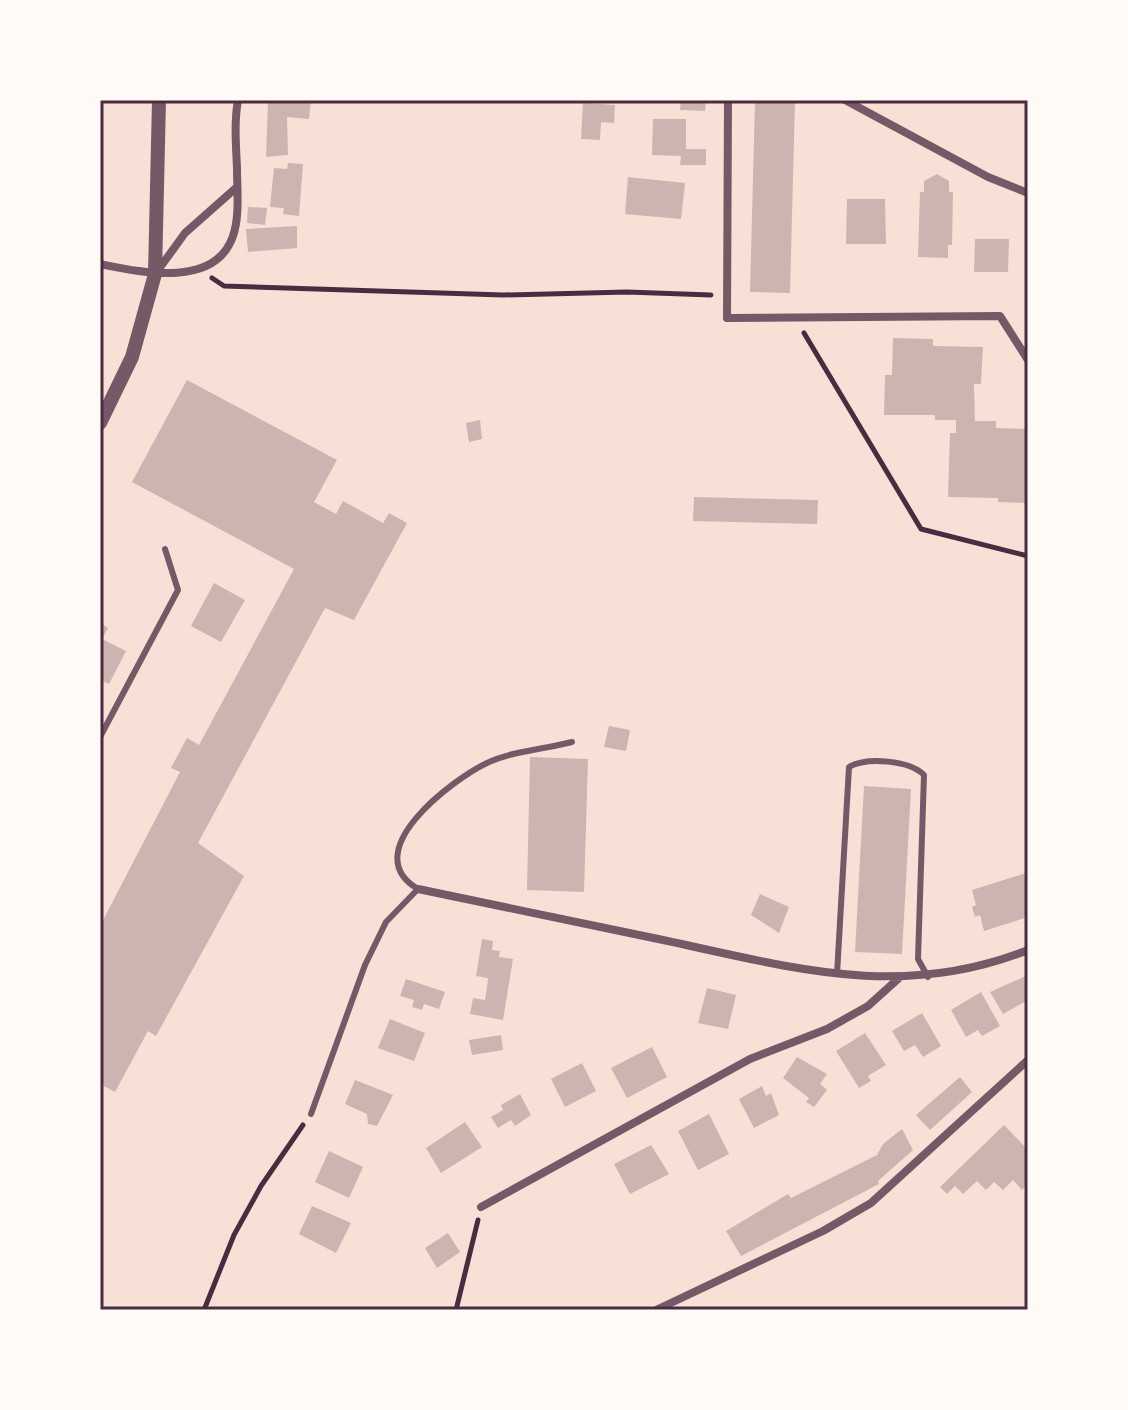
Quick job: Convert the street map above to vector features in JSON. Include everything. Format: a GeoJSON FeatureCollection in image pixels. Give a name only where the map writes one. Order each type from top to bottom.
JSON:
{"type":"FeatureCollection","features":[{"type":"Feature","properties":{"kind":"street"},"geometry":{"type":"LineString","coordinates":[[100,423],[132,357],[155,274],[160,179],[159,100]]}},
{"type":"Feature","properties":{"kind":"street"},"geometry":{"type":"LineString","coordinates":[[100,264],[155,274],[198,268],[222,256],[233,236],[238,100]]}},
{"type":"Feature","properties":{"kind":"street"},"geometry":{"type":"LineString","coordinates":[[728,100],[727,318],[1000,316],[1028,360]]}},
{"type":"Feature","properties":{"kind":"street"},"geometry":{"type":"LineString","coordinates":[[845,100],[988,177],[1028,193]]}},
{"type":"Feature","properties":{"kind":"street"},"geometry":{"type":"LineString","coordinates":[[155,274],[185,233],[237,187]]}},
{"type":"Feature","properties":{"kind":"street"},"geometry":{"type":"LineString","coordinates":[[418,889],[798,969],[837,974],[928,977],[958,972],[1028,950]]}},
{"type":"Feature","properties":{"kind":"street"},"geometry":{"type":"LineString","coordinates":[[481,1207],[750,1059],[827,1029],[854,1014],[899,978]]}},
{"type":"Feature","properties":{"kind":"street"},"geometry":{"type":"LineString","coordinates":[[656,1310],[823,1231],[871,1203],[1028,1060]]}},
{"type":"Feature","properties":{"kind":"lane"},"geometry":{"type":"LineString","coordinates":[[100,737],[178,590],[165,549]]}},
{"type":"Feature","properties":{"kind":"lane"},"geometry":{"type":"LineString","coordinates":[[311,1114],[365,965],[386,922],[418,889],[403,874],[398,855],[409,826],[433,797],[488,762],[572,742]]}},
{"type":"Feature","properties":{"kind":"lane"},"geometry":{"type":"LineString","coordinates":[[837,974],[849,767],[859,761],[915,767],[924,775],[918,959],[928,977]]}},
{"type":"Feature","properties":{"kind":"path"},"geometry":{"type":"LineString","coordinates":[[198,268],[224,286],[503,295],[627,292],[727,295]]}},
{"type":"Feature","properties":{"kind":"path"},"geometry":{"type":"LineString","coordinates":[[795,317],[921,529],[1028,556]]}},
{"type":"Feature","properties":{"kind":"path"},"geometry":{"type":"LineString","coordinates":[[204,1310],[234,1235],[261,1186],[311,1114]]}},
{"type":"Feature","properties":{"kind":"path"},"geometry":{"type":"LineString","coordinates":[[456,1310],[481,1207]]}},
{"type":"Feature","properties":{"kind":"building"},"geometry":{"type":"Polygon","coordinates":[[[268,100],[311,100],[309,119],[287,117],[288,155],[266,157],[268,100]]]}},
{"type":"Feature","properties":{"kind":"building"},"geometry":{"type":"Polygon","coordinates":[[[681,100],[706,100],[705,111],[680,110],[681,100]]]}},
{"type":"Feature","properties":{"kind":"building"},"geometry":{"type":"Polygon","coordinates":[[[755,100],[795,100],[790,293],[750,292],[755,100]]]}},
{"type":"Feature","properties":{"kind":"building"},"geometry":{"type":"Polygon","coordinates":[[[583,103],[615,105],[614,123],[601,122],[600,140],[581,139],[583,103]]]}},
{"type":"Feature","properties":{"kind":"building"},"geometry":{"type":"Polygon","coordinates":[[[653,119],[686,119],[686,149],[706,149],[706,165],[680,165],[681,156],[652,155],[653,119]]]}},
{"type":"Feature","properties":{"kind":"building"},"geometry":{"type":"Polygon","coordinates":[[[288,163],[303,164],[299,216],[283,214],[284,208],[270,207],[274,168],[287,169],[288,163]]]}},
{"type":"Feature","properties":{"kind":"building"},"geometry":{"type":"Polygon","coordinates":[[[937,174],[949,181],[949,192],[953,192],[952,245],[948,245],[948,258],[918,257],[920,192],[924,192],[924,181],[937,174]]]}},
{"type":"Feature","properties":{"kind":"building"},"geometry":{"type":"Polygon","coordinates":[[[628,177],[685,183],[681,219],[625,214],[628,177]]]}},
{"type":"Feature","properties":{"kind":"building"},"geometry":{"type":"Polygon","coordinates":[[[847,199],[885,199],[886,244],[846,244],[847,199]]]}},
{"type":"Feature","properties":{"kind":"building"},"geometry":{"type":"Polygon","coordinates":[[[248,207],[267,208],[265,225],[247,223],[248,207]]]}},
{"type":"Feature","properties":{"kind":"building"},"geometry":{"type":"Polygon","coordinates":[[[297,226],[297,248],[248,252],[246,229],[297,226]]]}},
{"type":"Feature","properties":{"kind":"building"},"geometry":{"type":"Polygon","coordinates":[[[975,239],[1009,239],[1008,272],[974,272],[975,239]]]}},
{"type":"Feature","properties":{"kind":"building"},"geometry":{"type":"Polygon","coordinates":[[[893,338],[933,339],[933,346],[983,347],[981,384],[974,384],[975,421],[996,421],[996,428],[1028,429],[1028,503],[998,502],[998,498],[948,497],[950,433],[956,433],[956,420],[935,420],[935,415],[884,415],[885,375],[892,375],[893,338]]]}},
{"type":"Feature","properties":{"kind":"building"},"geometry":{"type":"Polygon","coordinates":[[[187,380],[337,460],[314,502],[336,514],[343,501],[383,523],[389,513],[407,523],[354,620],[325,608],[198,843],[244,876],[156,1036],[148,1031],[115,1092],[100,1084],[100,926],[180,772],[171,768],[187,738],[199,745],[294,569],[132,482],[187,380]]]}},
{"type":"Feature","properties":{"kind":"building"},"geometry":{"type":"Polygon","coordinates":[[[480,420],[482,439],[469,442],[466,423],[480,420]]]}},
{"type":"Feature","properties":{"kind":"building"},"geometry":{"type":"Polygon","coordinates":[[[694,497],[818,500],[817,524],[693,521],[694,497]]]}},
{"type":"Feature","properties":{"kind":"building"},"geometry":{"type":"Polygon","coordinates":[[[214,583],[245,600],[221,642],[191,626],[214,583]]]}},
{"type":"Feature","properties":{"kind":"building"},"geometry":{"type":"Polygon","coordinates":[[[100,623],[108,628],[102,639],[126,651],[109,684],[100,680],[100,623]]]}},
{"type":"Feature","properties":{"kind":"building"},"geometry":{"type":"Polygon","coordinates":[[[609,726],[630,730],[626,751],[604,747],[609,726]]]}},
{"type":"Feature","properties":{"kind":"building"},"geometry":{"type":"Polygon","coordinates":[[[530,757],[588,759],[584,892],[527,890],[530,757]]]}},
{"type":"Feature","properties":{"kind":"building"},"geometry":{"type":"Polygon","coordinates":[[[864,786],[911,789],[902,954],[855,952],[864,786]]]}},
{"type":"Feature","properties":{"kind":"building"},"geometry":{"type":"Polygon","coordinates":[[[1026,873],[1028,917],[984,931],[980,915],[975,917],[972,907],[976,905],[972,890],[1026,873]]]}},
{"type":"Feature","properties":{"kind":"building"},"geometry":{"type":"Polygon","coordinates":[[[760,894],[789,907],[779,933],[751,915],[760,894]]]}},
{"type":"Feature","properties":{"kind":"building"},"geometry":{"type":"Polygon","coordinates":[[[482,939],[493,941],[492,950],[500,951],[499,957],[513,959],[503,1020],[470,1014],[473,998],[485,1000],[488,978],[476,976],[482,939]]]}},
{"type":"Feature","properties":{"kind":"building"},"geometry":{"type":"Polygon","coordinates":[[[1026,976],[1028,1000],[1003,1014],[990,992],[1026,976]]]}},
{"type":"Feature","properties":{"kind":"building"},"geometry":{"type":"Polygon","coordinates":[[[406,979],[445,992],[439,1009],[424,1004],[422,1010],[412,1007],[414,1000],[400,996],[406,979]]]}},
{"type":"Feature","properties":{"kind":"building"},"geometry":{"type":"Polygon","coordinates":[[[707,988],[736,995],[728,1029],[698,1023],[707,988]]]}},
{"type":"Feature","properties":{"kind":"building"},"geometry":{"type":"Polygon","coordinates":[[[981,992],[1000,1026],[982,1036],[978,1030],[966,1037],[951,1010],[981,992]]]}},
{"type":"Feature","properties":{"kind":"building"},"geometry":{"type":"Polygon","coordinates":[[[922,1013],[941,1046],[923,1057],[915,1045],[904,1051],[892,1031],[922,1013]]]}},
{"type":"Feature","properties":{"kind":"building"},"geometry":{"type":"Polygon","coordinates":[[[390,1019],[425,1033],[414,1061],[378,1048],[390,1019]]]}},
{"type":"Feature","properties":{"kind":"building"},"geometry":{"type":"Polygon","coordinates":[[[865,1033],[886,1065],[868,1076],[871,1081],[859,1088],[836,1051],[865,1033]]]}},
{"type":"Feature","properties":{"kind":"building"},"geometry":{"type":"Polygon","coordinates":[[[501,1035],[503,1050],[472,1055],[469,1040],[501,1035]]]}},
{"type":"Feature","properties":{"kind":"building"},"geometry":{"type":"Polygon","coordinates":[[[652,1047],[667,1077],[627,1098],[611,1068],[652,1047]]]}},
{"type":"Feature","properties":{"kind":"building"},"geometry":{"type":"Polygon","coordinates":[[[797,1057],[827,1074],[820,1084],[827,1090],[814,1107],[806,1102],[809,1098],[783,1078],[797,1057]]]}},
{"type":"Feature","properties":{"kind":"building"},"geometry":{"type":"Polygon","coordinates":[[[582,1063],[596,1091],[565,1107],[551,1079],[582,1063]]]}},
{"type":"Feature","properties":{"kind":"building"},"geometry":{"type":"Polygon","coordinates":[[[960,1077],[972,1092],[930,1130],[916,1115],[960,1077]]]}},
{"type":"Feature","properties":{"kind":"building"},"geometry":{"type":"Polygon","coordinates":[[[355,1080],[393,1095],[377,1126],[368,1124],[367,1114],[345,1104],[355,1080]]]}},
{"type":"Feature","properties":{"kind":"building"},"geometry":{"type":"Polygon","coordinates":[[[762,1086],[766,1096],[771,1093],[779,1115],[754,1128],[739,1099],[762,1086]]]}},
{"type":"Feature","properties":{"kind":"building"},"geometry":{"type":"Polygon","coordinates":[[[520,1094],[531,1115],[515,1126],[511,1120],[498,1128],[491,1117],[503,1110],[501,1105],[520,1094]]]}},
{"type":"Feature","properties":{"kind":"building"},"geometry":{"type":"Polygon","coordinates":[[[709,1114],[729,1154],[698,1170],[678,1131],[709,1114]]]}},
{"type":"Feature","properties":{"kind":"building"},"geometry":{"type":"Polygon","coordinates":[[[465,1122],[482,1147],[441,1173],[426,1148],[465,1122]]]}},
{"type":"Feature","properties":{"kind":"building"},"geometry":{"type":"Polygon","coordinates":[[[1004,1125],[1028,1150],[1028,1183],[1022,1190],[1013,1180],[1003,1190],[994,1182],[986,1190],[977,1181],[963,1194],[955,1186],[947,1194],[940,1187],[1004,1125]]]}},
{"type":"Feature","properties":{"kind":"building"},"geometry":{"type":"Polygon","coordinates":[[[902,1129],[913,1150],[878,1181],[879,1184],[741,1256],[726,1231],[788,1194],[791,1198],[877,1155],[883,1144],[902,1129]]]}},
{"type":"Feature","properties":{"kind":"building"},"geometry":{"type":"Polygon","coordinates":[[[651,1145],[669,1174],[630,1194],[614,1164],[651,1145]]]}},
{"type":"Feature","properties":{"kind":"building"},"geometry":{"type":"Polygon","coordinates":[[[329,1151],[363,1167],[349,1198],[315,1182],[329,1151]]]}},
{"type":"Feature","properties":{"kind":"building"},"geometry":{"type":"Polygon","coordinates":[[[312,1206],[351,1223],[336,1253],[299,1234],[312,1206]]]}},
{"type":"Feature","properties":{"kind":"building"},"geometry":{"type":"Polygon","coordinates":[[[448,1233],[460,1252],[437,1268],[425,1248],[448,1233]]]}}]}
